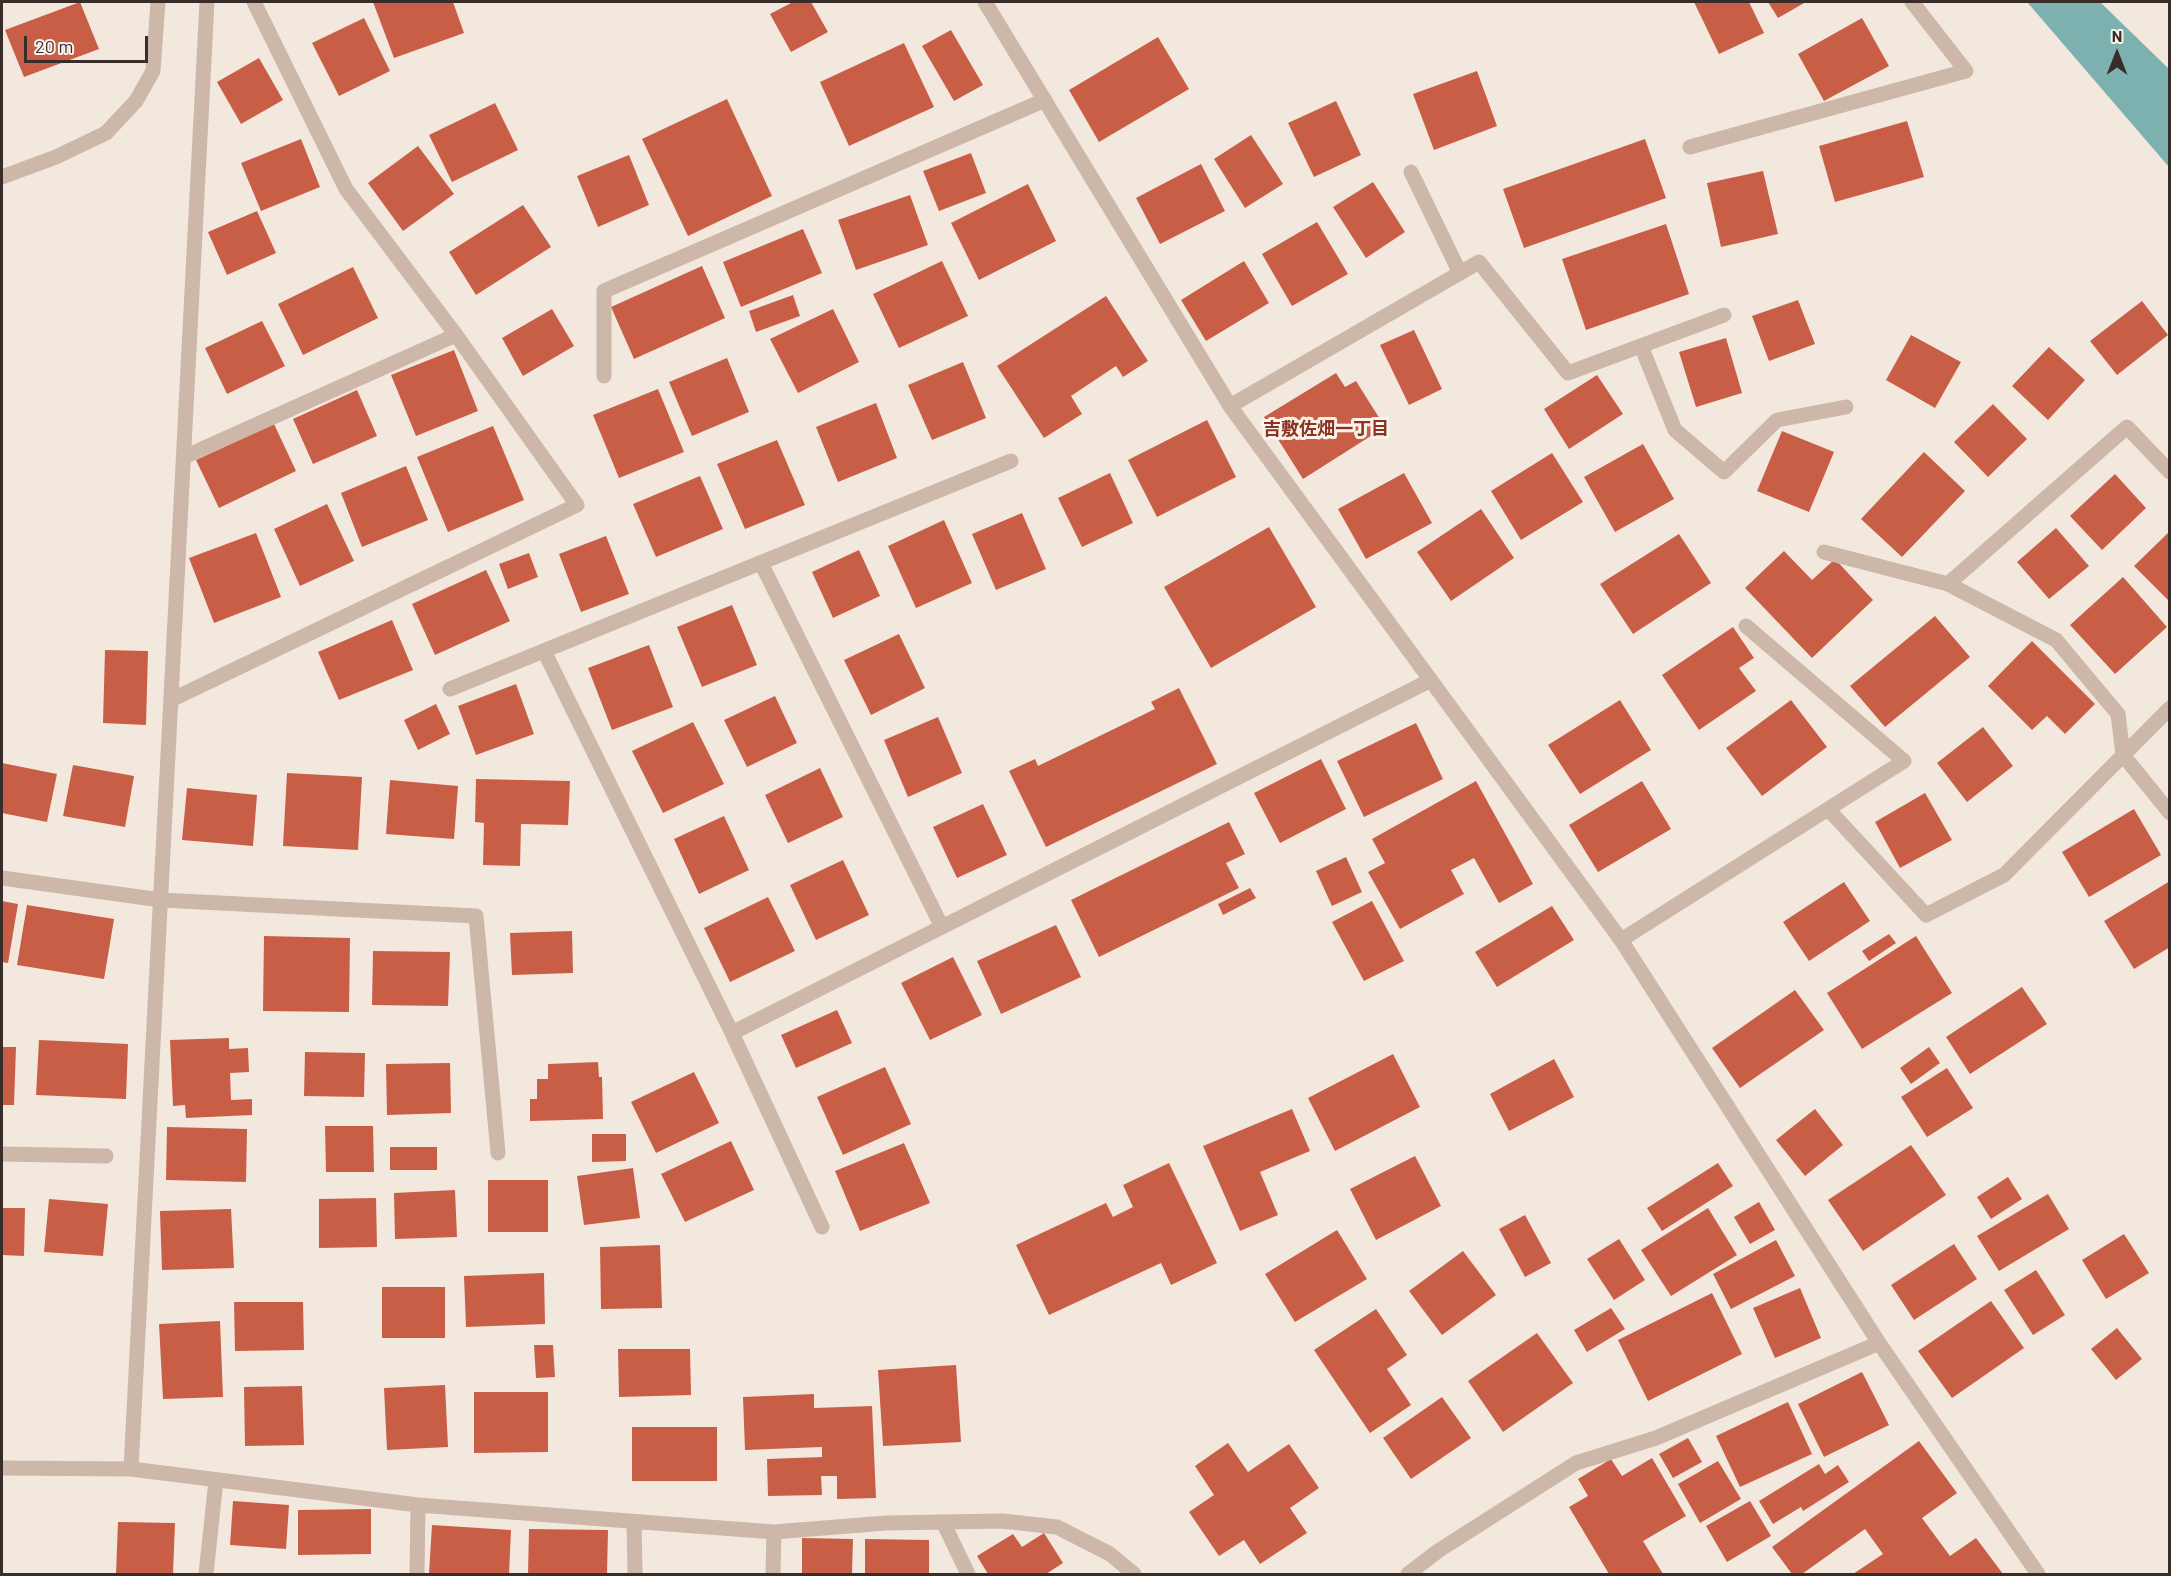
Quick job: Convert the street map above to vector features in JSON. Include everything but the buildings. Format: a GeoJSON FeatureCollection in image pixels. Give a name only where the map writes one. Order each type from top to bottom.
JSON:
{"type":"FeatureCollection","features":[{"type":"Feature","properties":{"kind":"street"},"geometry":{"type":"LineString","coordinates":[[2,177],[56,157],[106,133],[136,101],[153,70],[158,2]]}},
{"type":"Feature","properties":{"kind":"street"},"geometry":{"type":"LineString","coordinates":[[131,1469],[207,2]]}},
{"type":"Feature","properties":{"kind":"street"},"geometry":{"type":"LineString","coordinates":[[171,700],[577,505],[456,335],[346,189],[254,2]]}},
{"type":"Feature","properties":{"kind":"street"},"geometry":{"type":"LineString","coordinates":[[984,2],[1230,406],[1621,940],[1879,1343],[2038,1575]]}},
{"type":"Feature","properties":{"kind":"street"},"geometry":{"type":"LineString","coordinates":[[1690,147],[1966,71],[1912,2]]}},
{"type":"Feature","properties":{"kind":"street"},"geometry":{"type":"LineString","coordinates":[[604,376],[604,291],[1045,100]]}},
{"type":"Feature","properties":{"kind":"street"},"geometry":{"type":"LineString","coordinates":[[1410,172],[1460,273]]}},
{"type":"Feature","properties":{"kind":"street"},"geometry":{"type":"LineString","coordinates":[[1230,406],[1479,262],[1568,373],[1725,315]]}},
{"type":"Feature","properties":{"kind":"street"},"geometry":{"type":"LineString","coordinates":[[184,457],[456,335]]}},
{"type":"Feature","properties":{"kind":"street"},"geometry":{"type":"LineString","coordinates":[[1641,346],[1675,430],[1725,472],[1777,420],[1846,407]]}},
{"type":"Feature","properties":{"kind":"street"},"geometry":{"type":"LineString","coordinates":[[1948,584],[2127,427],[2169,472]]}},
{"type":"Feature","properties":{"kind":"street"},"geometry":{"type":"LineString","coordinates":[[450,689],[1011,461]]}},
{"type":"Feature","properties":{"kind":"street"},"geometry":{"type":"LineString","coordinates":[[1824,552],[1948,584],[2056,640],[2118,714],[2123,755],[2169,813]]}},
{"type":"Feature","properties":{"kind":"street"},"geometry":{"type":"LineString","coordinates":[[761,563],[942,927]]}},
{"type":"Feature","properties":{"kind":"street"},"geometry":{"type":"LineString","coordinates":[[1621,940],[1904,761],[1746,626]]}},
{"type":"Feature","properties":{"kind":"street"},"geometry":{"type":"LineString","coordinates":[[544,651],[732,1033],[822,1227]]}},
{"type":"Feature","properties":{"kind":"street"},"geometry":{"type":"LineString","coordinates":[[732,1033],[1431,680]]}},
{"type":"Feature","properties":{"kind":"street"},"geometry":{"type":"LineString","coordinates":[[1828,809],[1926,915],[2004,875],[2169,708]]}},
{"type":"Feature","properties":{"kind":"street"},"geometry":{"type":"LineString","coordinates":[[2,878],[161,900],[476,916],[498,1153]]}},
{"type":"Feature","properties":{"kind":"street"},"geometry":{"type":"LineString","coordinates":[[2,1154],[106,1156]]}},
{"type":"Feature","properties":{"kind":"street"},"geometry":{"type":"LineString","coordinates":[[1408,1575],[1438,1551],[1576,1463],[1656,1438],[1879,1343]]}},
{"type":"Feature","properties":{"kind":"street"},"geometry":{"type":"LineString","coordinates":[[2,1468],[131,1469],[418,1505],[774,1532],[886,1523],[1002,1521],[1057,1527],[1110,1554],[1134,1575]]}},
{"type":"Feature","properties":{"kind":"street"},"geometry":{"type":"LineString","coordinates":[[206,1575],[216,1480]]}},
{"type":"Feature","properties":{"kind":"street"},"geometry":{"type":"LineString","coordinates":[[417,1575],[418,1505]]}},
{"type":"Feature","properties":{"kind":"street"},"geometry":{"type":"LineString","coordinates":[[634,1522],[635,1575]]}},
{"type":"Feature","properties":{"kind":"street"},"geometry":{"type":"LineString","coordinates":[[943,1522],[968,1575]]}},
{"type":"Feature","properties":{"kind":"street"},"geometry":{"type":"LineString","coordinates":[[773,1575],[774,1532]]}},
{"type":"Feature","properties":{"kind":"water"},"geometry":{"type":"Polygon","coordinates":[[[2027,2],[2100,2],[2169,69],[2169,167],[2027,2]]]}},
{"type":"Feature","properties":{"kind":"district","name":"吉敷佐畑一丁目"},"geometry":{"type":"Point","coordinates":[1326,429]}}]}
